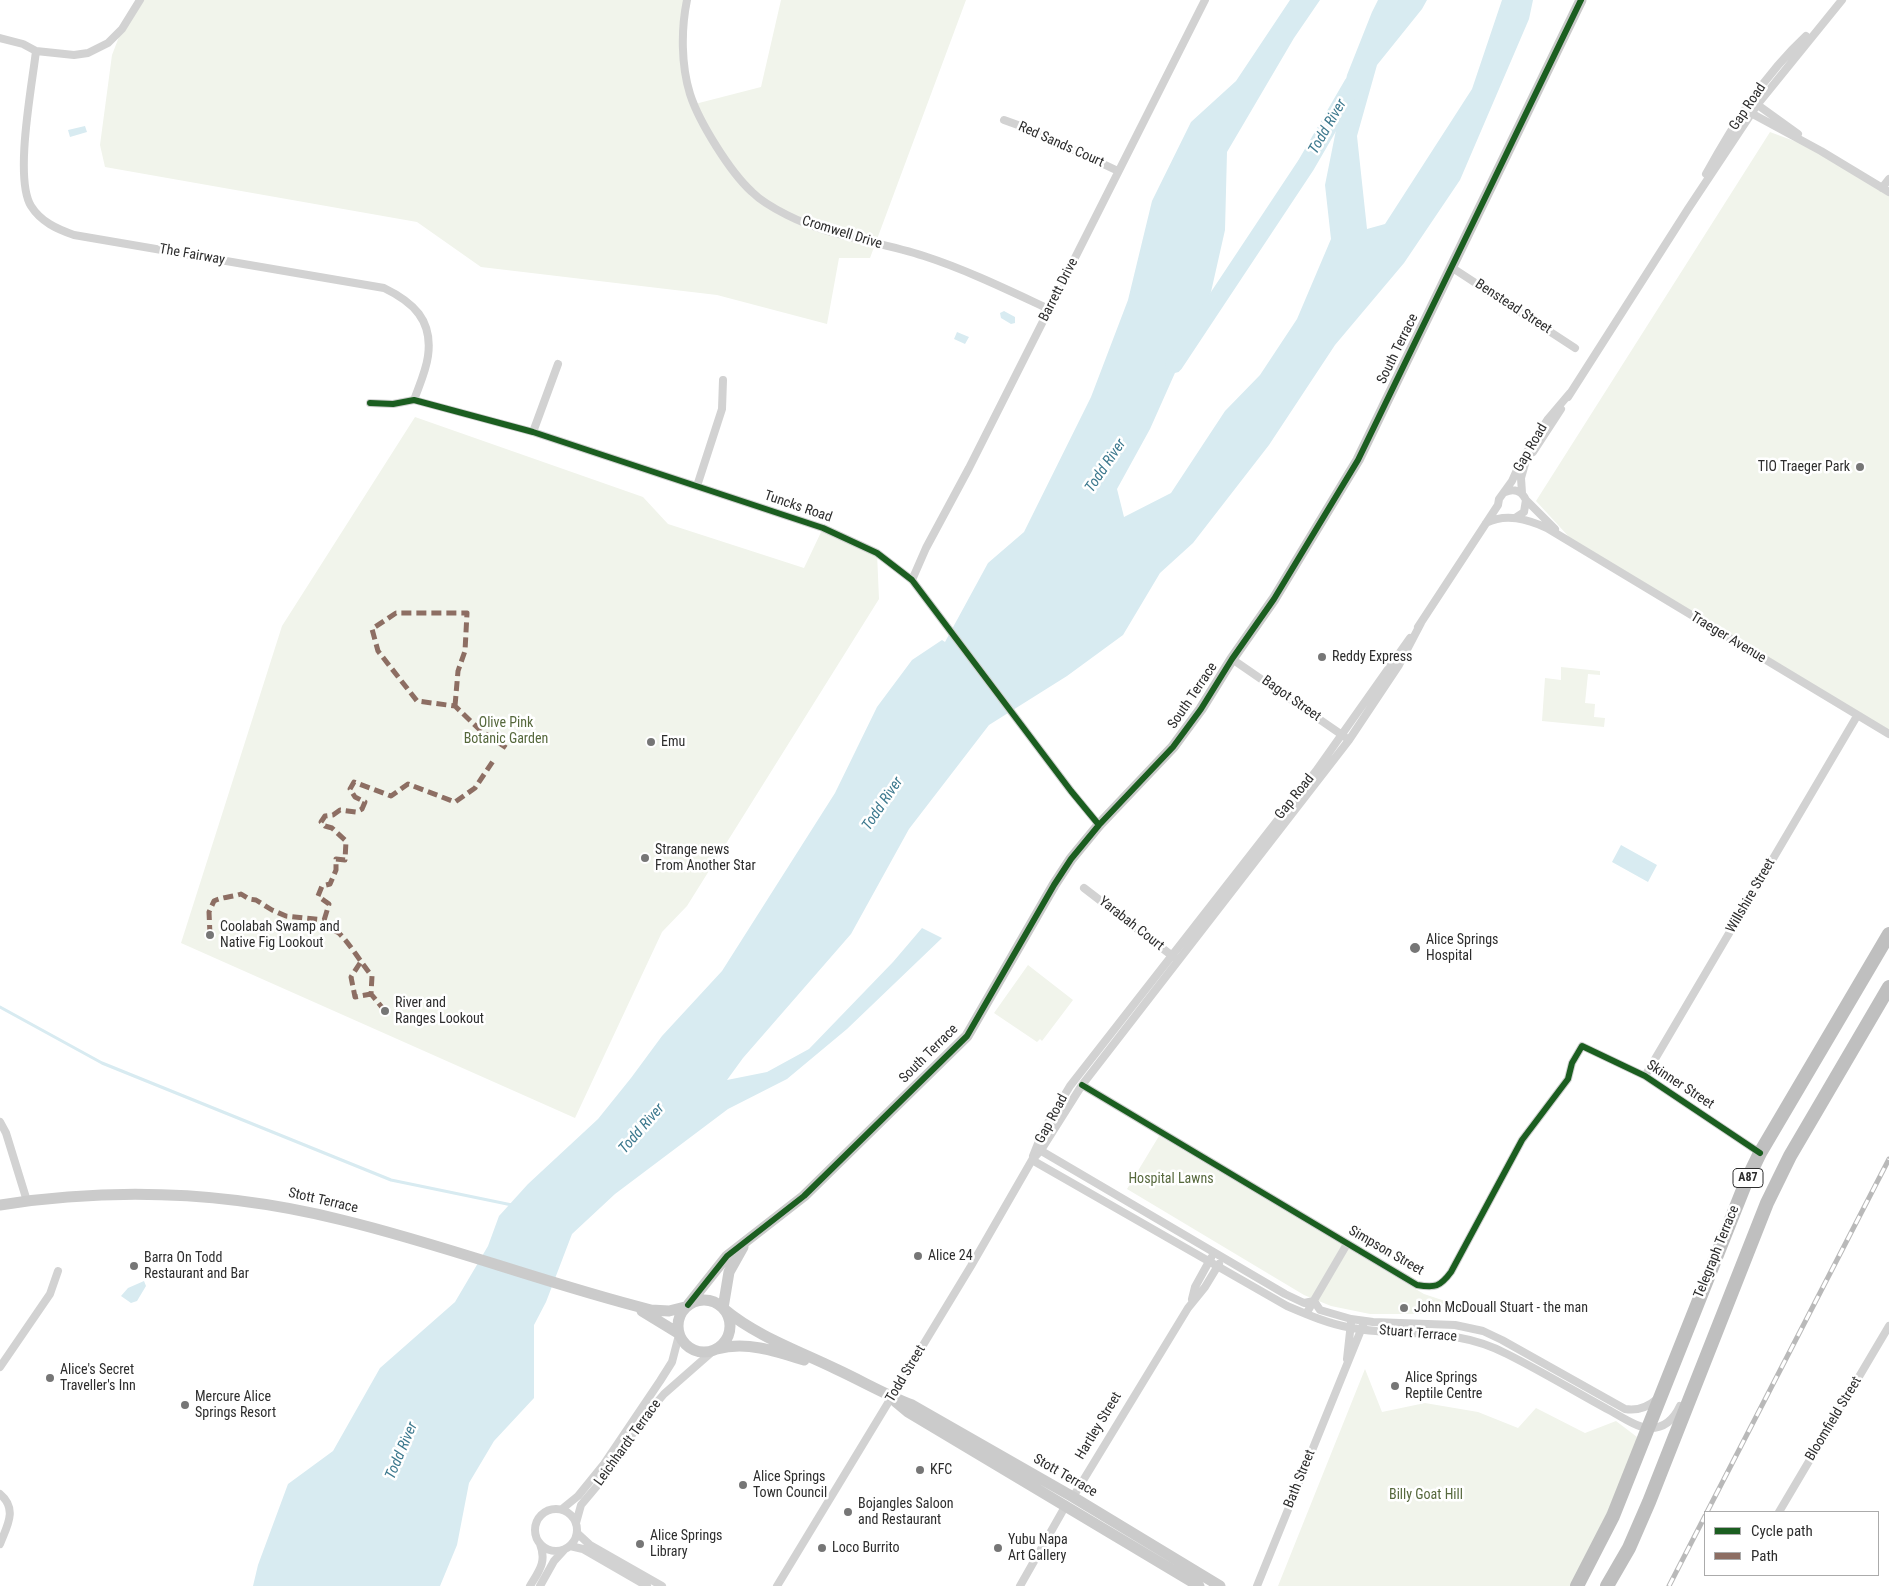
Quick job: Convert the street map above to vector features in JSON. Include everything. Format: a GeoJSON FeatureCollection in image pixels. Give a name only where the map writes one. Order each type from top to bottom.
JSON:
{"type":"FeatureCollection","features":[{"type":"Feature","properties":{"kind":"highway","name":"Telegraph Terrace"},"geometry":{"type":"LineString","coordinates":[[1577,1586],[1613,1516],[1735,1207],[1760,1152],[1887,942]]}},
{"type":"Feature","properties":{"kind":"highway","name":"Telegraph Terrace"},"geometry":{"type":"LineString","coordinates":[[1607,1586],[1629,1548],[1646,1510],[1767,1203],[1790,1156],[1887,993]]}},
{"type":"Feature","properties":{"kind":"main road","name":"South Terrace"},"geometry":{"type":"LineString","coordinates":[[686,1306],[719,1265],[804,1196],[967,1036],[1071,859],[1099,825],[1173,747],[1201,709],[1232,659],[1274,599],[1358,460],[1581,0]]}},
{"type":"Feature","properties":{"kind":"main road","name":"Stott Terrace"},"geometry":{"type":"LineString","coordinates":[[0,1206],[27,1201],[121,1194],[242,1200],[342,1220],[436,1246],[630,1305],[662,1311],[686,1306]]}},
{"type":"Feature","properties":{"kind":"main road","name":"South Terrace"},"geometry":{"type":"LineString","coordinates":[[724,1309],[729,1272],[750,1238]]}},
{"type":"Feature","properties":{"kind":"main road"},"geometry":{"type":"LineString","coordinates":[[702,1300],[710,1300],[724,1309],[730,1323],[727,1339],[714,1350],[702,1352],[688,1347],[679,1334],[678,1320],[686,1306],[702,1300]]}},
{"type":"Feature","properties":{"kind":"main road","name":"Stott Terrace"},"geometry":{"type":"LineString","coordinates":[[630,1305],[660,1320],[679,1334]]}},
{"type":"Feature","properties":{"kind":"main road","name":"Stott Terrace"},"geometry":{"type":"LineString","coordinates":[[724,1309],[762,1334],[892,1397],[912,1404],[1070,1501],[1200,1586]]}},
{"type":"Feature","properties":{"kind":"main road","name":"Stott Terrace"},"geometry":{"type":"LineString","coordinates":[[714,1350],[740,1345],[839,1370]]}},
{"type":"Feature","properties":{"kind":"main road","name":"Stott Terrace"},"geometry":{"type":"LineString","coordinates":[[1070,1501],[1220,1586]]}},
{"type":"Feature","properties":{"kind":"street"},"geometry":{"type":"LineString","coordinates":[[0,38],[23,44],[36,51],[74,55],[93,50],[108,43],[122,29],[140,0]]}},
{"type":"Feature","properties":{"kind":"street","name":"Cromwell Drive"},"geometry":{"type":"LineString","coordinates":[[687,0],[684,14],[684,51],[690,94],[721,153],[751,192],[760,200],[787,215],[816,227],[922,256],[965,270],[1050,309]]}},
{"type":"Feature","properties":{"kind":"street","name":"Barrett Drive"},"geometry":{"type":"LineString","coordinates":[[912,580],[926,548],[1050,309],[1205,0]]}},
{"type":"Feature","properties":{"kind":"street","name":"Gap Road"},"geometry":{"type":"LineString","coordinates":[[1319,773],[1342,735],[1421,623],[1498,505],[1499,498],[1525,464],[1553,422],[1570,392],[1754,103],[1789,52],[1826,18],[1842,0]]}},
{"type":"Feature","properties":{"kind":"street","name":"The Fairway"},"geometry":{"type":"LineString","coordinates":[[36,51],[23,166],[24,190],[30,205],[40,218],[56,229],[74,235],[384,288],[401,296],[413,305],[421,315],[428,345],[428,357],[414,400]]}},
{"type":"Feature","properties":{"kind":"street"},"geometry":{"type":"LineString","coordinates":[[1754,103],[1821,152]]}},
{"type":"Feature","properties":{"kind":"street"},"geometry":{"type":"LineString","coordinates":[[1749,112],[1885,190],[1889,179]]}},
{"type":"Feature","properties":{"kind":"street","name":"Red Sands Court"},"geometry":{"type":"LineString","coordinates":[[1004,120],[1029,129],[1118,171]]}},
{"type":"Feature","properties":{"kind":"street","name":"Benstead Street"},"geometry":{"type":"LineString","coordinates":[[1451,267],[1575,348]]}},
{"type":"Feature","properties":{"kind":"street"},"geometry":{"type":"LineString","coordinates":[[533,432],[558,364]]}},
{"type":"Feature","properties":{"kind":"street"},"geometry":{"type":"LineString","coordinates":[[697,486],[722,409],[723,380]]}},
{"type":"Feature","properties":{"kind":"street","name":"Gap Road"},"geometry":{"type":"LineString","coordinates":[[1512,481],[1520,463],[1548,419],[1570,392]]}},
{"type":"Feature","properties":{"kind":"street","name":"Tuncks Road"},"geometry":{"type":"LineString","coordinates":[[370,403],[393,404],[414,400],[533,432],[822,528],[877,554],[912,580],[1071,791],[1099,825]]}},
{"type":"Feature","properties":{"kind":"street"},"geometry":{"type":"LineString","coordinates":[[1498,505],[1501,512],[1512,518],[1524,512],[1521,478],[1525,464]]}},
{"type":"Feature","properties":{"kind":"street"},"geometry":{"type":"LineString","coordinates":[[1505,492],[1514,490],[1524,497]]}},
{"type":"Feature","properties":{"kind":"street","name":"Traeger Avenue"},"geometry":{"type":"LineString","coordinates":[[1524,497],[1567,541]]}},
{"type":"Feature","properties":{"kind":"street","name":"Traeger Avenue"},"geometry":{"type":"LineString","coordinates":[[1486,523],[1512,518],[1536,523],[1889,734]]}},
{"type":"Feature","properties":{"kind":"street","name":"Gap Road"},"geometry":{"type":"LineString","coordinates":[[1038,1149],[1082,1085],[1175,958],[1191,931],[1308,786],[1349,740],[1399,665],[1421,623]]}},
{"type":"Feature","properties":{"kind":"street","name":"Bagot Street"},"geometry":{"type":"LineString","coordinates":[[1232,659],[1349,740]]}},
{"type":"Feature","properties":{"kind":"street","name":"Willshire Street"},"geometry":{"type":"LineString","coordinates":[[1645,1076],[1857,716]]}},
{"type":"Feature","properties":{"kind":"street","name":"Gap Road"},"geometry":{"type":"LineString","coordinates":[[1032,1160],[1053,1114],[1070,1086],[1175,958],[1198,937],[1308,786]]}},
{"type":"Feature","properties":{"kind":"street","name":"Yarabah Court"},"geometry":{"type":"LineString","coordinates":[[1084,888],[1175,958]]}},
{"type":"Feature","properties":{"kind":"street"},"geometry":{"type":"LineString","coordinates":[[1191,931],[1198,937]]}},
{"type":"Feature","properties":{"kind":"street","name":"Skinner Street"},"geometry":{"type":"LineString","coordinates":[[1582,1046],[1645,1076],[1760,1152]]}},
{"type":"Feature","properties":{"kind":"street","name":"Simpson Street"},"geometry":{"type":"LineString","coordinates":[[1082,1085],[1416,1285],[1430,1288],[1443,1283],[1451,1272],[1522,1140],[1568,1079],[1572,1063],[1582,1046]]}},
{"type":"Feature","properties":{"kind":"street"},"geometry":{"type":"LineString","coordinates":[[0,1122],[6,1133],[27,1201]]}},
{"type":"Feature","properties":{"kind":"street","name":"Stuart Terrace"},"geometry":{"type":"LineString","coordinates":[[1038,1149],[1295,1300],[1304,1303],[1314,1301],[1320,1310],[1365,1321],[1455,1325],[1483,1332],[1502,1340],[1625,1409],[1642,1408],[1661,1396]]}},
{"type":"Feature","properties":{"kind":"street","name":"Stuart Terrace"},"geometry":{"type":"LineString","coordinates":[[1032,1160],[1287,1306],[1352,1328],[1447,1334],[1479,1342],[1509,1355],[1626,1419],[1647,1428]]}},
{"type":"Feature","properties":{"kind":"street","name":"Todd Street"},"geometry":{"type":"LineString","coordinates":[[777,1586],[971,1266],[1032,1160]]}},
{"type":"Feature","properties":{"kind":"street"},"geometry":{"type":"LineString","coordinates":[[1306,1314],[1347,1244]]}},
{"type":"Feature","properties":{"kind":"street","name":"Hartley Street"},"geometry":{"type":"LineString","coordinates":[[1188,1308],[1196,1287],[1214,1253]]}},
{"type":"Feature","properties":{"kind":"street","name":"Hartley Street"},"geometry":{"type":"LineString","coordinates":[[1020,1586],[1188,1308],[1223,1258]]}},
{"type":"Feature","properties":{"kind":"street"},"geometry":{"type":"LineString","coordinates":[[0,1367],[50,1294],[58,1271]]}},
{"type":"Feature","properties":{"kind":"street"},"geometry":{"type":"LineString","coordinates":[[1647,1428],[1661,1426],[1672,1420],[1676,1414],[1735,1282]]}},
{"type":"Feature","properties":{"kind":"street","name":"Bath Street"},"geometry":{"type":"LineString","coordinates":[[1343,1373],[1352,1328],[1351,1319]]}},
{"type":"Feature","properties":{"kind":"street","name":"Bath Street"},"geometry":{"type":"LineString","coordinates":[[1257,1586],[1365,1321]]}},
{"type":"Feature","properties":{"kind":"street","name":"Bloomfield Street"},"geometry":{"type":"LineString","coordinates":[[1780,1511],[1889,1326]]}},
{"type":"Feature","properties":{"kind":"street","name":"Leichhardt Terrace"},"geometry":{"type":"LineString","coordinates":[[562,1509],[578,1496],[604,1464],[667,1371],[675,1353],[679,1334]]}},
{"type":"Feature","properties":{"kind":"street","name":"Leichhardt Terrace"},"geometry":{"type":"LineString","coordinates":[[576,1523],[581,1505],[606,1474],[641,1421],[668,1390],[714,1350]]}},
{"type":"Feature","properties":{"kind":"street"},"geometry":{"type":"LineString","coordinates":[[0,1494],[9,1506],[11,1514],[0,1544]]}},
{"type":"Feature","properties":{"kind":"street"},"geometry":{"type":"LineString","coordinates":[[530,1586],[543,1561],[543,1552],[536,1538],[534,1527],[540,1516],[550,1509],[562,1509],[571,1514],[576,1523],[577,1533],[567,1548],[554,1561],[540,1586]]}},
{"type":"Feature","properties":{"kind":"street"},"geometry":{"type":"LineString","coordinates":[[577,1533],[590,1545],[662,1586]]}},
{"type":"Feature","properties":{"kind":"street"},"geometry":{"type":"LineString","coordinates":[[539,1543],[548,1550],[560,1551],[567,1548],[583,1550],[647,1586]]}},
{"type":"Feature","properties":{"kind":"green space"},"geometry":{"type":"Polygon","coordinates":[[[140,0],[687,0],[684,51],[695,104],[761,87],[781,0],[966,0],[870,258],[839,258],[827,324],[717,295],[481,267],[417,222],[105,167],[100,145],[112,55],[122,29],[140,0]]]}},
{"type":"Feature","properties":{"kind":"green space"},"geometry":{"type":"Polygon","coordinates":[[[1770,132],[1821,151],[1889,192],[1889,734],[1581,550],[1536,501],[1770,132]]]}},
{"type":"Feature","properties":{"kind":"green space","name":"Olive Pink Botanic Garden"},"geometry":{"type":"Polygon","coordinates":[[[415,417],[643,497],[668,524],[804,568],[823,528],[877,553],[879,599],[687,906],[662,932],[575,1118],[181,943],[282,626],[415,417]]]}},
{"type":"Feature","properties":{"kind":"green space"},"geometry":{"type":"Polygon","coordinates":[[[1561,667],[1600,671],[1600,675],[1588,674],[1585,703],[1595,704],[1594,717],[1605,718],[1604,727],[1542,721],[1545,678],[1561,680],[1561,667]]]}},
{"type":"Feature","properties":{"kind":"green space"},"geometry":{"type":"Polygon","coordinates":[[[1028,965],[1073,1000],[1042,1041],[1040,1039],[1037,1042],[994,1013],[1028,965]]]}},
{"type":"Feature","properties":{"kind":"green space","name":"Hospital Lawns"},"geometry":{"type":"Polygon","coordinates":[[[1159,1136],[1424,1294],[1445,1301],[1434,1312],[1425,1314],[1370,1314],[1331,1306],[1304,1295],[1127,1189],[1159,1136]]]}},
{"type":"Feature","properties":{"kind":"green space","name":"Billy Goat Hill"},"geometry":{"type":"Polygon","coordinates":[[[1365,1369],[1382,1412],[1425,1403],[1478,1412],[1518,1428],[1536,1408],[1585,1433],[1616,1421],[1637,1437],[1620,1496],[1571,1586],[1278,1586],[1365,1369]]]}},
{"type":"Feature","properties":{"kind":"water"},"geometry":{"type":"Polygon","coordinates":[[[1290,0],[1320,0],[1294,38],[1227,152],[1225,230],[1211,292],[1150,429],[1117,489],[1124,517],[1171,493],[1225,411],[1260,375],[1297,319],[1331,239],[1325,185],[1347,75],[1378,0],[1427,0],[1422,9],[1377,65],[1357,136],[1367,229],[1385,224],[1472,89],[1502,0],[1533,0],[1529,19],[1460,180],[1404,263],[1335,345],[1269,445],[1193,543],[1160,573],[1123,635],[1067,676],[989,725],[909,829],[851,934],[743,1058],[727,1080],[767,1072],[809,1049],[893,962],[922,928],[942,938],[847,1029],[787,1079],[728,1109],[615,1194],[572,1234],[546,1302],[534,1325],[534,1398],[494,1441],[469,1483],[457,1545],[440,1586],[253,1586],[258,1565],[288,1484],[333,1451],[380,1368],[455,1302],[488,1246],[499,1216],[528,1184],[598,1119],[662,1036],[722,971],[835,793],[877,707],[912,660],[942,640],[945,642],[988,563],[1024,532],[1091,397],[1128,300],[1152,201],[1191,122],[1236,81],[1290,0]]]}},
{"type":"Feature","properties":{"kind":"water"},"geometry":{"type":"Polygon","coordinates":[[[85,126],[87,132],[70,137],[68,130],[85,126]]]}},
{"type":"Feature","properties":{"kind":"water"},"geometry":{"type":"Polygon","coordinates":[[[1004,311],[1015,317],[1015,323],[1011,324],[1001,318],[1000,313],[1004,311]]]}},
{"type":"Feature","properties":{"kind":"water"},"geometry":{"type":"Polygon","coordinates":[[[957,332],[969,337],[965,344],[954,339],[957,332]]]}},
{"type":"Feature","properties":{"kind":"water"},"geometry":{"type":"Polygon","coordinates":[[[1621,845],[1657,865],[1648,882],[1612,862],[1621,845]]]}},
{"type":"Feature","properties":{"kind":"water"},"geometry":{"type":"Polygon","coordinates":[[[144,1281],[146,1286],[137,1301],[131,1303],[121,1296],[128,1288],[144,1281]]]}},
{"type":"Feature","properties":{"kind":"waterway","name":"Todd River"},"geometry":{"type":"LineString","coordinates":[[1174,364],[1306,165],[1353,84]]}},
{"type":"Feature","properties":{"kind":"waterway"},"geometry":{"type":"LineString","coordinates":[[0,1007],[102,1063],[391,1180],[512,1205]]}},
{"type":"Feature","properties":{"kind":"railway"},"geometry":{"type":"LineString","coordinates":[[1708,1511],[1889,1159]]}},
{"type":"Feature","properties":{"kind":"railway"},"geometry":{"type":"LineString","coordinates":[[1669,1586],[1704,1518]]}},
{"type":"Feature","properties":{"kind":"marked path"},"geometry":{"type":"LineString","coordinates":[[455,706],[458,671],[465,651],[467,613],[396,613],[372,629],[378,651],[417,701],[455,706],[480,730],[508,749]]}},
{"type":"Feature","properties":{"kind":"marked path"},"geometry":{"type":"LineString","coordinates":[[385,1011],[371,994],[372,976],[349,945],[340,934],[332,929],[322,927],[329,904],[318,896],[322,886],[330,884],[336,870],[336,859],[345,860],[346,841],[332,828],[325,826],[321,822],[325,816],[333,815],[340,810],[356,812],[362,809],[365,802],[355,797],[350,789],[354,782],[391,796],[408,784],[455,802],[475,788],[493,761]]}},
{"type":"Feature","properties":{"kind":"marked path"},"geometry":{"type":"LineString","coordinates":[[210,935],[209,912],[214,901],[241,894],[286,916],[324,920]]}},
{"type":"Feature","properties":{"kind":"marked path"},"geometry":{"type":"LineString","coordinates":[[360,963],[351,977],[355,997],[371,994]]}},
{"type":"Feature","properties":{"kind":"cycle path"},"geometry":{"type":"LineString","coordinates":[[688,1305],[727,1256],[804,1196],[967,1036],[1071,859],[1099,825],[1173,747],[1201,709],[1232,659],[1274,599],[1358,460],[1581,0]]}},
{"type":"Feature","properties":{"kind":"cycle path"},"geometry":{"type":"LineString","coordinates":[[370,403],[393,404],[414,400],[533,432],[823,528],[877,553],[912,580],[1071,791],[1099,825]]}},
{"type":"Feature","properties":{"kind":"cycle path"},"geometry":{"type":"LineString","coordinates":[[1082,1085],[1417,1285],[1423,1286],[1437,1285],[1444,1281],[1451,1272],[1522,1140],[1568,1079],[1572,1063],[1582,1046],[1645,1076],[1760,1153]]}},
{"type":"Feature","properties":{"kind":"place","name":"TIO Traeger Park"},"geometry":{"type":"Point","coordinates":[1860,467]}},
{"type":"Feature","properties":{"kind":"place","name":"Reddy Express"},"geometry":{"type":"Point","coordinates":[1322,657]}},
{"type":"Feature","properties":{"kind":"place","name":"Emu"},"geometry":{"type":"Point","coordinates":[651,742]}},
{"type":"Feature","properties":{"kind":"place","name":"Strange news From Another Star"},"geometry":{"type":"Point","coordinates":[645,858]}},
{"type":"Feature","properties":{"kind":"place","name":"Coolabah Swamp and Native Fig Lookout"},"geometry":{"type":"Point","coordinates":[210,935]}},
{"type":"Feature","properties":{"kind":"place","name":"Alice Springs Hospital"},"geometry":{"type":"Point","coordinates":[1415,948]}},
{"type":"Feature","properties":{"kind":"place","name":"River and Ranges Lookout"},"geometry":{"type":"Point","coordinates":[385,1011]}},
{"type":"Feature","properties":{"kind":"place","name":"Alice 24"},"geometry":{"type":"Point","coordinates":[918,1256]}},
{"type":"Feature","properties":{"kind":"place","name":"Barra On Todd Restaurant and Bar"},"geometry":{"type":"Point","coordinates":[134,1266]}},
{"type":"Feature","properties":{"kind":"place","name":"John McDouall Stuart - the man"},"geometry":{"type":"Point","coordinates":[1404,1308]}},
{"type":"Feature","properties":{"kind":"place","name":"Alice's Secret Traveller's Inn"},"geometry":{"type":"Point","coordinates":[50,1378]}},
{"type":"Feature","properties":{"kind":"place","name":"Alice Springs Reptile Centre"},"geometry":{"type":"Point","coordinates":[1395,1386]}},
{"type":"Feature","properties":{"kind":"place","name":"Mercure Alice Springs Resort"},"geometry":{"type":"Point","coordinates":[185,1405]}},
{"type":"Feature","properties":{"kind":"place","name":"KFC"},"geometry":{"type":"Point","coordinates":[920,1470]}},
{"type":"Feature","properties":{"kind":"place","name":"Alice Springs Town Council"},"geometry":{"type":"Point","coordinates":[743,1485]}},
{"type":"Feature","properties":{"kind":"place","name":"Bojangles Saloon and Restaurant"},"geometry":{"type":"Point","coordinates":[848,1512]}},
{"type":"Feature","properties":{"kind":"place","name":"Alice Springs Library"},"geometry":{"type":"Point","coordinates":[640,1544]}},
{"type":"Feature","properties":{"kind":"place","name":"Loco Burrito"},"geometry":{"type":"Point","coordinates":[822,1548]}},
{"type":"Feature","properties":{"kind":"place","name":"Yubu Napa Art Gallery"},"geometry":{"type":"Point","coordinates":[998,1548]}}]}
